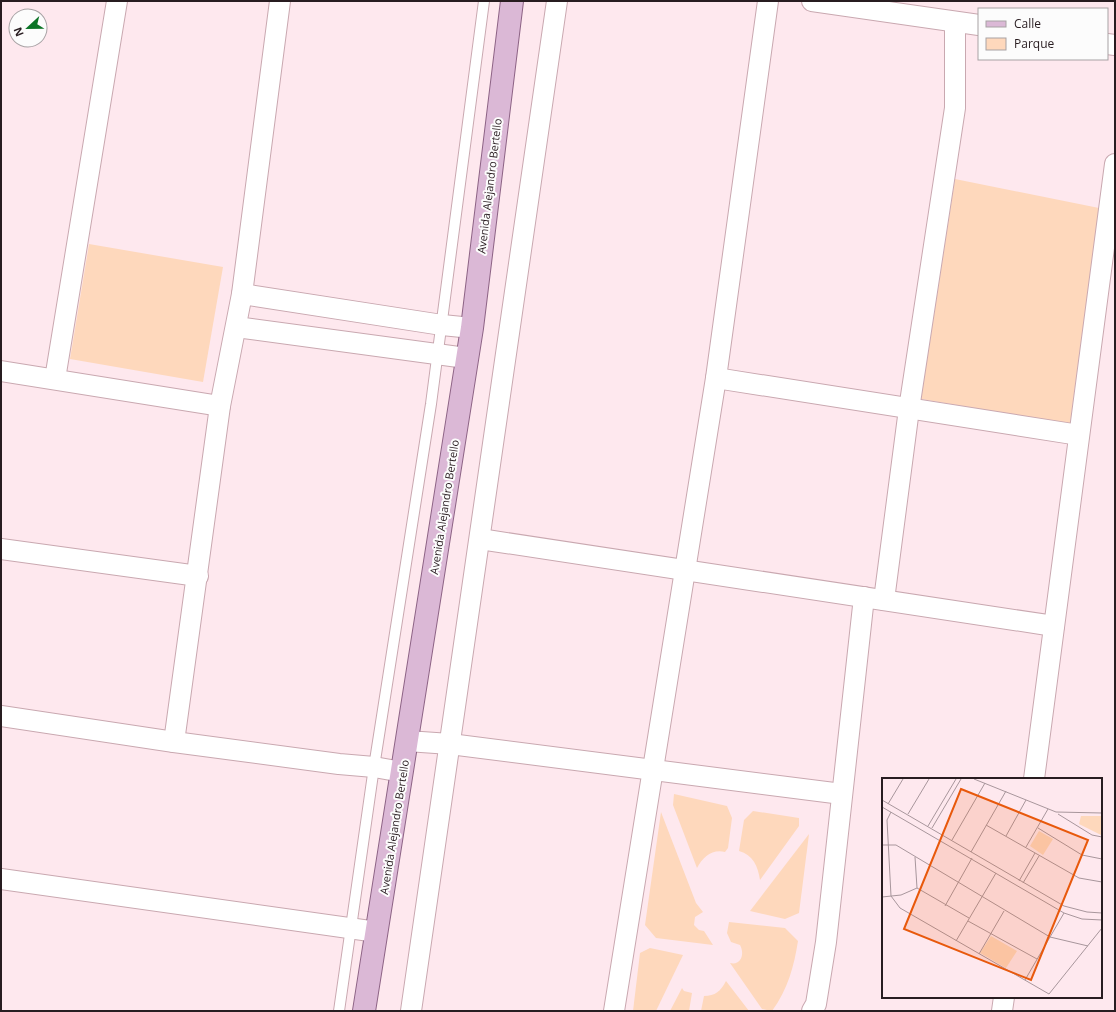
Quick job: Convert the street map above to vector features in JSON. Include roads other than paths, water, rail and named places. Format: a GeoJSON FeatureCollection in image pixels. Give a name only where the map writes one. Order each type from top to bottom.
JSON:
{"type":"FeatureCollection","features":[{"type":"Feature","properties":{"kind":"main road","name":"Avenida Alejandro Bertello"},"geometry":{"type":"LineString","coordinates":[[364,1011],[466,358],[472,328],[512,1]]}},
{"type":"Feature","properties":{"kind":"street"},"geometry":{"type":"LineString","coordinates":[[55,379],[117,1]]}},
{"type":"Feature","properties":{"kind":"street"},"geometry":{"type":"LineString","coordinates":[[174,742],[198,576],[220,406],[242,294],[280,1]]}},
{"type":"Feature","properties":{"kind":"street"},"geometry":{"type":"LineString","coordinates":[[411,1011],[557,1]]}},
{"type":"Feature","properties":{"kind":"street"},"geometry":{"type":"LineString","coordinates":[[614,1011],[716,378],[768,1]]}},
{"type":"Feature","properties":{"kind":"street"},"geometry":{"type":"LineString","coordinates":[[812,1],[978,25]]}},
{"type":"Feature","properties":{"kind":"street"},"geometry":{"type":"LineString","coordinates":[[884,600],[909,409],[955,108],[955,22]]}},
{"type":"Feature","properties":{"kind":"street"},"geometry":{"type":"LineString","coordinates":[[1034,778],[1115,164]]}},
{"type":"Feature","properties":{"kind":"street"},"geometry":{"type":"LineString","coordinates":[[242,294],[442,325],[472,328]]}},
{"type":"Feature","properties":{"kind":"street"},"geometry":{"type":"LineString","coordinates":[[236,326],[466,358]]}},
{"type":"Feature","properties":{"kind":"street"},"geometry":{"type":"LineString","coordinates":[[1,371],[220,406]]}},
{"type":"Feature","properties":{"kind":"street"},"geometry":{"type":"LineString","coordinates":[[716,378],[1079,435]]}},
{"type":"Feature","properties":{"kind":"street"},"geometry":{"type":"LineString","coordinates":[[480,538],[1054,626]]}},
{"type":"Feature","properties":{"kind":"street"},"geometry":{"type":"LineString","coordinates":[[1,550],[198,576]]}},
{"type":"Feature","properties":{"kind":"street"},"geometry":{"type":"LineString","coordinates":[[812,1011],[816,1004],[826,942],[864,597]]}},
{"type":"Feature","properties":{"kind":"street"},"geometry":{"type":"LineString","coordinates":[[1,716],[174,742],[339,764],[374,767],[402,772]]}},
{"type":"Feature","properties":{"kind":"street"},"geometry":{"type":"LineString","coordinates":[[407,741],[450,744],[842,794]]}},
{"type":"Feature","properties":{"kind":"street"},"geometry":{"type":"LineString","coordinates":[[1,880],[377,932]]}},
{"type":"Feature","properties":{"kind":"street"},"geometry":{"type":"LineString","coordinates":[[1002,1011],[1004,998]]}},
{"type":"Feature","properties":{"kind":"lane"},"geometry":{"type":"LineString","coordinates":[[339,1011],[374,767],[438,355],[484,1]]}}]}
